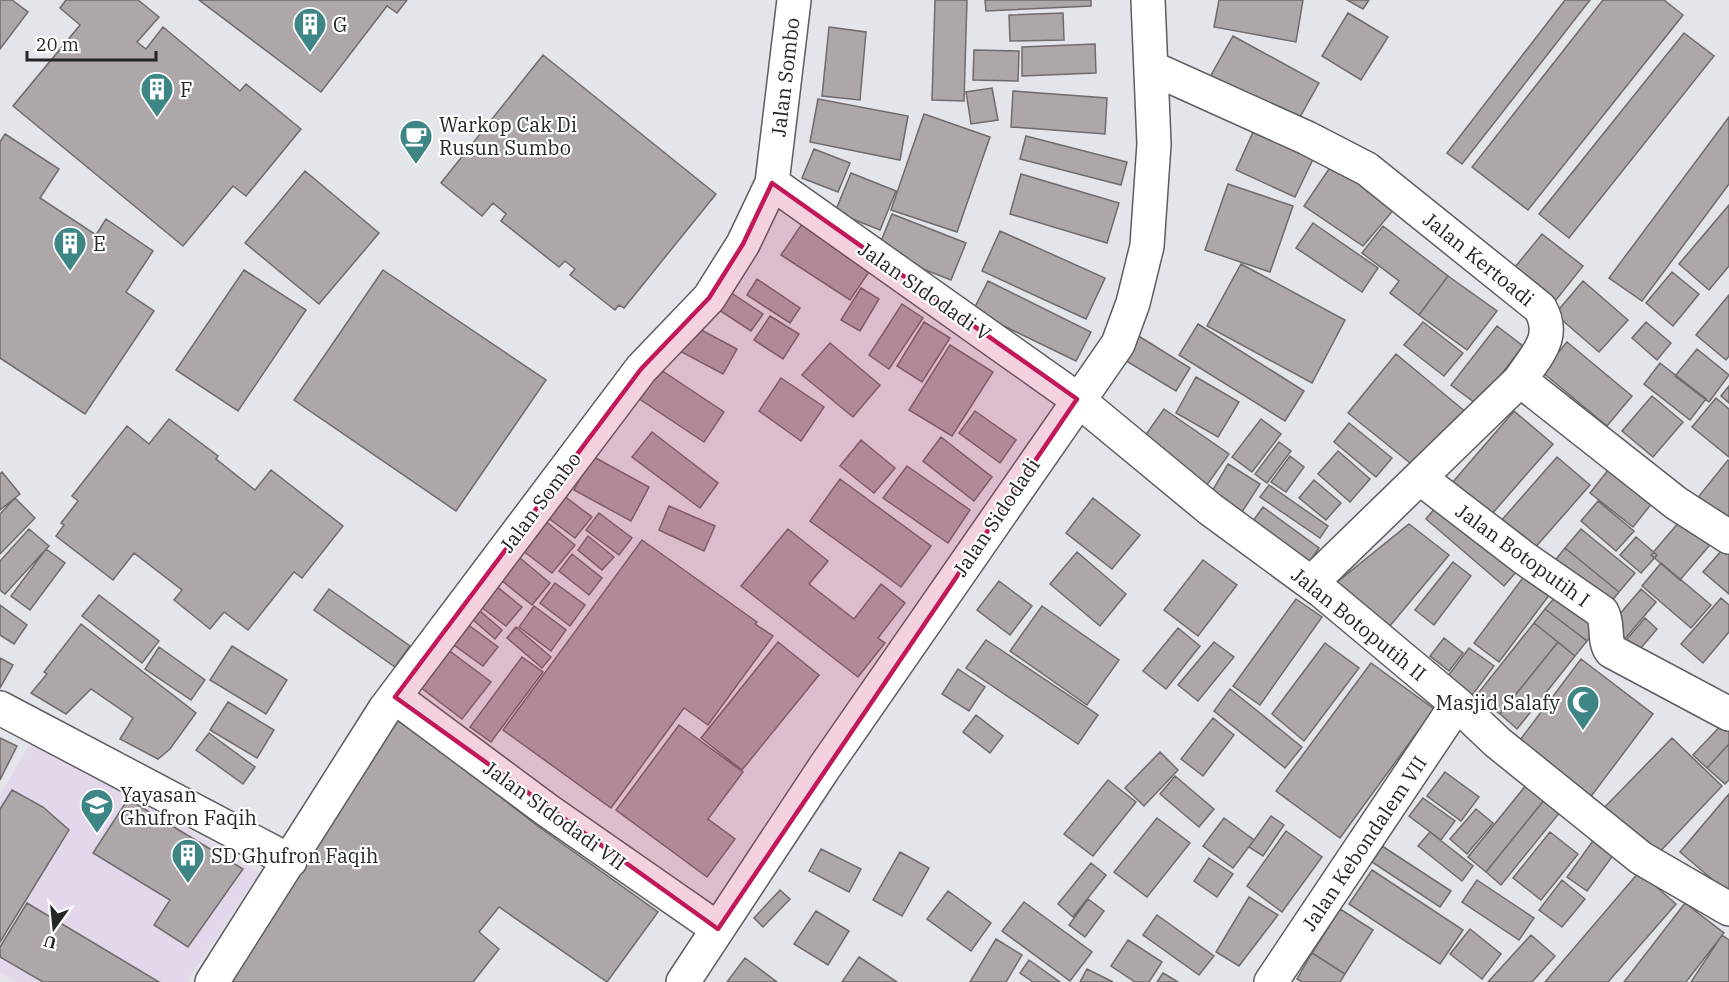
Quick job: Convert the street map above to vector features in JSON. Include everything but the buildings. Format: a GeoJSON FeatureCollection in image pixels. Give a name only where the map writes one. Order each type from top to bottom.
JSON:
{"type":"FeatureCollection","features":[{"type":"Feature","properties":{"kind":"street","name":"Jalan Sombo"},"geometry":{"type":"LineString","coordinates":[[212,982],[395,697],[641,369],[709,298],[743,244],[772,183],[794,0]]}},
{"type":"Feature","properties":{"kind":"street","name":"Jalan Sidodadi"},"geometry":{"type":"LineString","coordinates":[[683,982],[824,768],[1077,399],[1118,344],[1133,303],[1147,246],[1154,144],[1148,0]]}},
{"type":"Feature","properties":{"kind":"street","name":"Jalan Kertoadi"},"geometry":{"type":"LineString","coordinates":[[1152,68],[1307,138],[1367,169],[1540,308],[1548,322],[1545,342],[1520,380],[1311,584]]}},
{"type":"Feature","properties":{"kind":"street","name":"Jalan SIdodadi V"},"geometry":{"type":"LineString","coordinates":[[772,183],[1077,399]]}},
{"type":"Feature","properties":{"kind":"street"},"geometry":{"type":"LineString","coordinates":[[1520,380],[1676,503],[1729,537]]}},
{"type":"Feature","properties":{"kind":"street","name":"Jalan Botoputih II"},"geometry":{"type":"LineString","coordinates":[[1077,399],[1210,508],[1311,584],[1457,704],[1497,742],[1641,858],[1729,909]]}},
{"type":"Feature","properties":{"kind":"street","name":"Jalan Botoputih I"},"geometry":{"type":"LineString","coordinates":[[1420,478],[1524,558],[1602,612],[1607,643],[1611,651],[1729,714]]}},
{"type":"Feature","properties":{"kind":"street","name":"Jalan SIdodadi VII"},"geometry":{"type":"LineString","coordinates":[[395,697],[547,810],[718,929]]}},
{"type":"Feature","properties":{"kind":"street","name":"Jalan Kebondalem VII"},"geometry":{"type":"LineString","coordinates":[[1271,982],[1457,704]]}},
{"type":"Feature","properties":{"kind":"street"},"geometry":{"type":"LineString","coordinates":[[0,708],[290,861]]}},
{"type":"Feature","properties":{"kind":"highlighted area"},"geometry":{"type":"Polygon","coordinates":[[[772,183],[1077,399],[718,929],[395,697],[641,369],[709,298],[743,244],[772,183]]]}},
{"type":"Feature","properties":{"kind":"shaded area","name":"Yayasan Ghufron Faqih"},"geometry":{"type":"Polygon","coordinates":[[[34,737],[260,873],[187,982],[16,982],[0,972],[0,795],[34,737]]]}},
{"type":"Feature","properties":{"kind":"place","name":"G"},"geometry":{"type":"Point","coordinates":[310,53]}},
{"type":"Feature","properties":{"kind":"place","name":"F"},"geometry":{"type":"Point","coordinates":[157,118]}},
{"type":"Feature","properties":{"kind":"place","name":"Warkop Cak Di Rusun Sumbo"},"geometry":{"type":"Point","coordinates":[416,165]}},
{"type":"Feature","properties":{"kind":"place","name":"E"},"geometry":{"type":"Point","coordinates":[70,272]}},
{"type":"Feature","properties":{"kind":"place","name":"Masjid Salafy"},"geometry":{"type":"Point","coordinates":[1583,731]}},
{"type":"Feature","properties":{"kind":"place","name":"Yayasan Ghufron Faqih"},"geometry":{"type":"Point","coordinates":[97,834]}},
{"type":"Feature","properties":{"kind":"place","name":"SD Ghufron Faqih"},"geometry":{"type":"Point","coordinates":[188,884]}}]}
